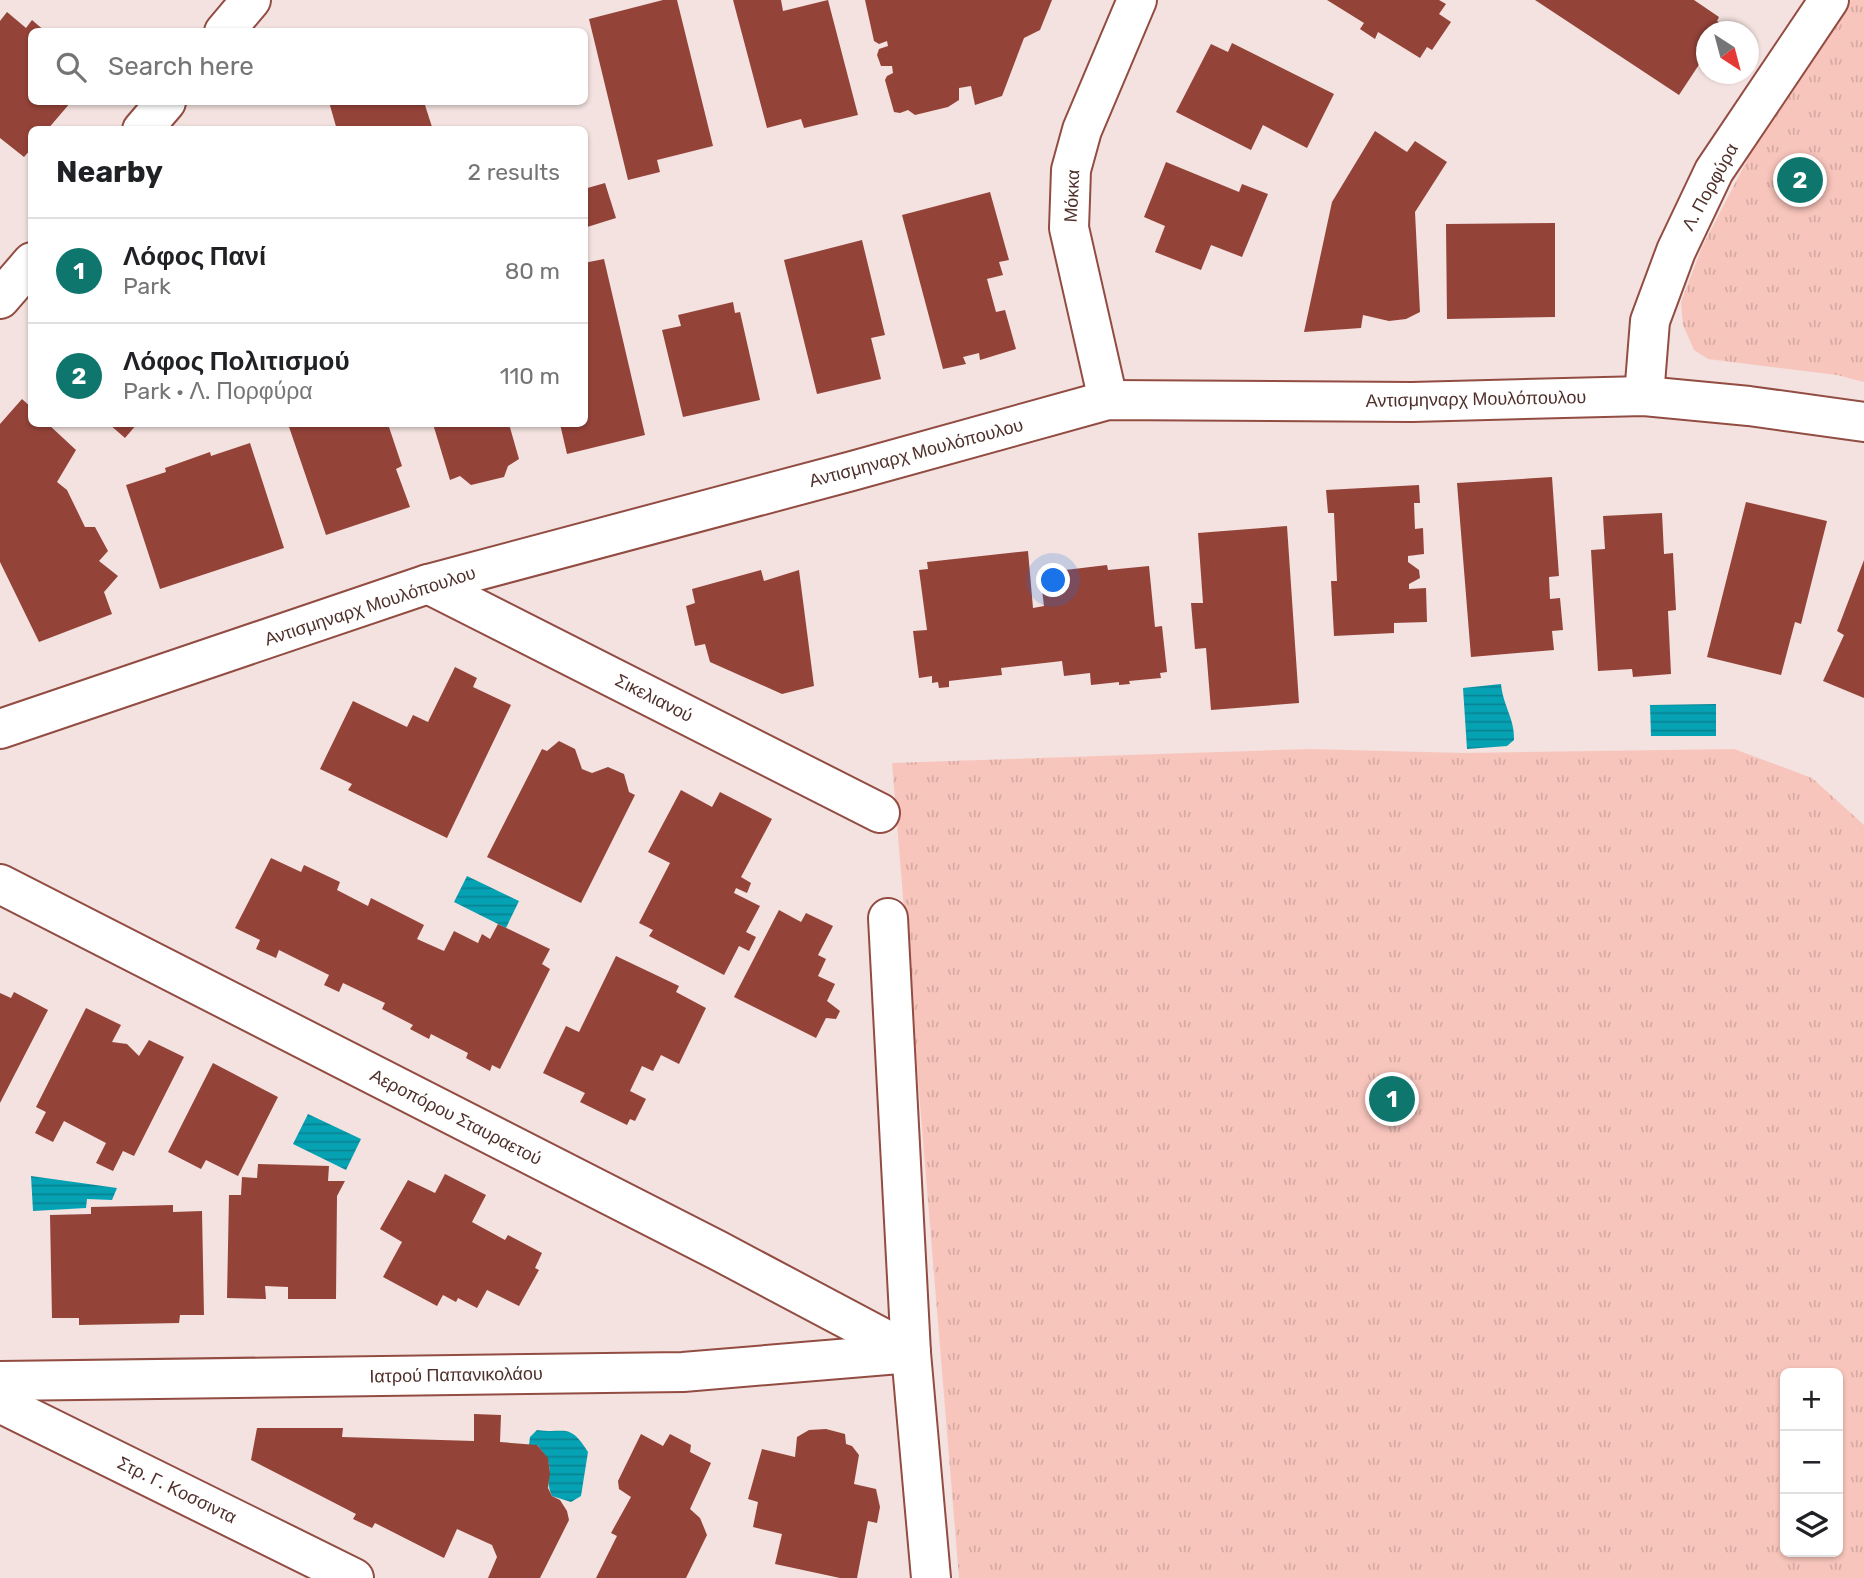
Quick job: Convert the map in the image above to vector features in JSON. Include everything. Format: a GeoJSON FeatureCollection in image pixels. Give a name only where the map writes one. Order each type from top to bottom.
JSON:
{"type":"FeatureCollection","features":[{"type":"Feature","properties":{"kind":"street"},"geometry":{"type":"LineString","coordinates":[[227,28],[251,0]]}},
{"type":"Feature","properties":{"kind":"street","name":"Μόκκα"},"geometry":{"type":"LineString","coordinates":[[1108,400],[1069,228],[1072,170],[1082,130],[1137,0]]}},
{"type":"Feature","properties":{"kind":"street","name":"Λ. Πορφύρα"},"geometry":{"type":"LineString","coordinates":[[1644,396],[1650,321],[1676,251],[1714,172],[1817,4]]}},
{"type":"Feature","properties":{"kind":"street"},"geometry":{"type":"LineString","coordinates":[[145,126],[163,105]]}},
{"type":"Feature","properties":{"kind":"street"},"geometry":{"type":"LineString","coordinates":[[0,299],[28,267]]}},
{"type":"Feature","properties":{"kind":"street","name":"Αντισμηναρχ Μουλόπουλου"},"geometry":{"type":"LineString","coordinates":[[0,729],[428,584],[1108,400],[1412,402],[1644,396],[1749,406],[1864,422]]}},
{"type":"Feature","properties":{"kind":"street","name":"Σικελιανού"},"geometry":{"type":"LineString","coordinates":[[428,584],[880,813]]}},
{"type":"Feature","properties":{"kind":"street","name":"Αεροπόρου Σταυραετού"},"geometry":{"type":"LineString","coordinates":[[0,884],[717,1250],[911,1353]]}},
{"type":"Feature","properties":{"kind":"street"},"geometry":{"type":"LineString","coordinates":[[888,918],[911,1353],[931,1578]]}},
{"type":"Feature","properties":{"kind":"street","name":"Ιατρού Παπανικολάου"},"geometry":{"type":"LineString","coordinates":[[0,1381],[683,1372],[911,1353]]}},
{"type":"Feature","properties":{"kind":"street","name":"Στρ. Γ. Κοσσιντα"},"geometry":{"type":"LineString","coordinates":[[0,1403],[354,1578]]}},
{"type":"Feature","properties":{"kind":"green space"},"geometry":{"type":"Polygon","coordinates":[[[1851,0],[1864,0],[1864,382],[1837,375],[1708,359],[1694,350],[1683,325],[1681,302],[1702,247],[1771,114],[1851,0]]]}},
{"type":"Feature","properties":{"kind":"green space"},"geometry":{"type":"Polygon","coordinates":[[[1309,749],[1463,753],[1734,749],[1812,778],[1864,825],[1864,1578],[959,1578],[892,763],[1309,749]]]}},
{"type":"Feature","properties":{"kind":"water"},"geometry":{"type":"Polygon","coordinates":[[[1501,684],[1513,725],[1514,740],[1507,746],[1467,749],[1463,688],[1501,684]]]}},
{"type":"Feature","properties":{"kind":"water"},"geometry":{"type":"Polygon","coordinates":[[[1716,704],[1716,736],[1651,736],[1650,705],[1716,704]]]}},
{"type":"Feature","properties":{"kind":"water"},"geometry":{"type":"Polygon","coordinates":[[[467,876],[519,901],[506,928],[454,902],[467,876]]]}},
{"type":"Feature","properties":{"kind":"water"},"geometry":{"type":"Polygon","coordinates":[[[308,1114],[361,1139],[346,1170],[293,1144],[308,1114]]]}},
{"type":"Feature","properties":{"kind":"water"},"geometry":{"type":"Polygon","coordinates":[[[31,1176],[117,1188],[112,1200],[87,1199],[86,1208],[33,1211],[31,1176]]]}},
{"type":"Feature","properties":{"kind":"water"},"geometry":{"type":"Polygon","coordinates":[[[537,1430],[571,1433],[588,1452],[581,1496],[571,1502],[552,1496],[548,1461],[537,1445],[529,1445],[530,1437],[537,1430]]]}},
{"type":"Feature","properties":{"kind":"building"},"geometry":{"type":"Polygon","coordinates":[[[663,0],[677,0],[713,146],[657,160],[660,172],[628,180],[589,19],[663,0]]]}},
{"type":"Feature","properties":{"kind":"building"},"geometry":{"type":"Polygon","coordinates":[[[733,0],[781,0],[783,11],[828,0],[858,115],[804,128],[801,119],[767,128],[733,0]]]}},
{"type":"Feature","properties":{"kind":"building"},"geometry":{"type":"Polygon","coordinates":[[[865,0],[1052,0],[1040,30],[1024,38],[1002,96],[975,105],[971,86],[959,88],[959,100],[948,107],[915,115],[908,110],[894,112],[885,80],[893,73],[892,66],[881,66],[877,55],[879,49],[888,46],[887,41],[879,44],[874,41],[865,0]]]}},
{"type":"Feature","properties":{"kind":"building"},"geometry":{"type":"Polygon","coordinates":[[[1327,0],[1439,0],[1446,4],[1439,14],[1451,22],[1432,50],[1427,47],[1420,58],[1378,32],[1375,39],[1360,29],[1364,23],[1327,0]]]}},
{"type":"Feature","properties":{"kind":"building"},"geometry":{"type":"Polygon","coordinates":[[[1535,0],[1694,0],[1719,17],[1717,21],[1696,21],[1696,69],[1679,95],[1535,0]]]}},
{"type":"Feature","properties":{"kind":"building"},"geometry":{"type":"Polygon","coordinates":[[[7,12],[26,28],[32,20],[41,28],[28,28],[28,105],[68,105],[50,126],[28,126],[28,152],[24,157],[0,138],[0,21],[7,12]]]}},
{"type":"Feature","properties":{"kind":"building"},"geometry":{"type":"Polygon","coordinates":[[[1232,43],[1334,94],[1307,148],[1263,125],[1251,150],[1176,112],[1211,44],[1228,52],[1232,43]]]}},
{"type":"Feature","properties":{"kind":"building"},"geometry":{"type":"Polygon","coordinates":[[[330,105],[425,105],[432,126],[336,126],[330,105]]]}},
{"type":"Feature","properties":{"kind":"building"},"geometry":{"type":"Polygon","coordinates":[[[1375,131],[1407,152],[1415,141],[1447,162],[1415,212],[1420,312],[1406,319],[1389,321],[1363,315],[1361,328],[1304,332],[1332,202],[1375,131]]]}},
{"type":"Feature","properties":{"kind":"building"},"geometry":{"type":"Polygon","coordinates":[[[1166,162],[1239,192],[1242,184],[1268,194],[1242,257],[1211,245],[1201,270],[1155,252],[1165,226],[1144,217],[1166,162]]]}},
{"type":"Feature","properties":{"kind":"building"},"geometry":{"type":"Polygon","coordinates":[[[605,183],[616,218],[588,227],[588,188],[605,183]]]}},
{"type":"Feature","properties":{"kind":"building"},"geometry":{"type":"Polygon","coordinates":[[[990,192],[1009,260],[999,262],[1003,275],[987,279],[996,312],[1005,310],[1016,349],[980,360],[979,353],[963,357],[966,364],[943,369],[902,215],[990,192]]]}},
{"type":"Feature","properties":{"kind":"building"},"geometry":{"type":"Polygon","coordinates":[[[1555,223],[1555,317],[1447,319],[1446,224],[1555,223]]]}},
{"type":"Feature","properties":{"kind":"building"},"geometry":{"type":"Polygon","coordinates":[[[862,240],[885,335],[871,338],[881,379],[817,394],[784,260],[862,240]]]}},
{"type":"Feature","properties":{"kind":"building"},"geometry":{"type":"Polygon","coordinates":[[[604,259],[645,435],[567,454],[561,427],[588,427],[588,262],[604,259]]]}},
{"type":"Feature","properties":{"kind":"building"},"geometry":{"type":"Polygon","coordinates":[[[733,302],[735,313],[740,312],[760,400],[683,417],[662,330],[681,326],[678,315],[733,302]]]}},
{"type":"Feature","properties":{"kind":"building"},"geometry":{"type":"Polygon","coordinates":[[[22,399],[28,404],[28,427],[51,427],[76,450],[57,482],[67,490],[85,527],[95,527],[108,551],[99,561],[118,576],[104,592],[112,614],[39,642],[0,562],[0,424],[22,399]]]}},
{"type":"Feature","properties":{"kind":"building"},"geometry":{"type":"Polygon","coordinates":[[[112,427],[134,427],[125,438],[112,427]]]}},
{"type":"Feature","properties":{"kind":"building"},"geometry":{"type":"Polygon","coordinates":[[[289,427],[389,427],[402,466],[396,469],[410,507],[326,535],[289,427]]]}},
{"type":"Feature","properties":{"kind":"building"},"geometry":{"type":"Polygon","coordinates":[[[434,427],[510,427],[519,459],[508,466],[504,477],[471,485],[460,476],[450,480],[434,427]]]}},
{"type":"Feature","properties":{"kind":"building"},"geometry":{"type":"Polygon","coordinates":[[[250,443],[284,548],[160,589],[126,485],[166,472],[165,468],[210,452],[211,456],[250,443]]]}},
{"type":"Feature","properties":{"kind":"building"},"geometry":{"type":"Polygon","coordinates":[[[1552,477],[1559,576],[1549,577],[1550,599],[1560,598],[1563,630],[1552,631],[1554,650],[1471,657],[1457,483],[1552,477]]]}},
{"type":"Feature","properties":{"kind":"building"},"geometry":{"type":"Polygon","coordinates":[[[1419,485],[1420,503],[1414,503],[1415,529],[1423,528],[1424,554],[1408,556],[1408,562],[1419,570],[1420,578],[1409,584],[1409,589],[1426,588],[1427,622],[1394,623],[1394,633],[1334,636],[1331,581],[1337,581],[1334,513],[1328,513],[1326,490],[1419,485]]]}},
{"type":"Feature","properties":{"kind":"building"},"geometry":{"type":"Polygon","coordinates":[[[1746,502],[1827,521],[1801,624],[1795,622],[1781,675],[1707,657],[1746,502]]]}},
{"type":"Feature","properties":{"kind":"building"},"geometry":{"type":"Polygon","coordinates":[[[1662,513],[1664,554],[1673,553],[1676,610],[1668,611],[1671,674],[1633,677],[1632,669],[1598,671],[1591,550],[1605,549],[1603,516],[1662,513]]]}},
{"type":"Feature","properties":{"kind":"building"},"geometry":{"type":"Polygon","coordinates":[[[1287,526],[1299,703],[1211,710],[1206,648],[1195,649],[1191,603],[1203,603],[1198,533],[1287,526]]]}},
{"type":"Feature","properties":{"kind":"building"},"geometry":{"type":"Polygon","coordinates":[[[1028,551],[1033,608],[1044,606],[1040,573],[1107,565],[1108,570],[1149,566],[1155,627],[1162,626],[1167,672],[1160,673],[1161,678],[1129,681],[1130,684],[1119,685],[1119,682],[1091,685],[1090,673],[1064,676],[1062,661],[1001,668],[1002,675],[949,681],[949,687],[939,688],[938,682],[932,683],[932,676],[919,678],[913,631],[927,630],[919,570],[928,569],[927,562],[1028,551]]]}},
{"type":"Feature","properties":{"kind":"building"},"geometry":{"type":"Polygon","coordinates":[[[1864,560],[1864,698],[1823,681],[1844,635],[1837,631],[1864,560]]]}},
{"type":"Feature","properties":{"kind":"building"},"geometry":{"type":"Polygon","coordinates":[[[761,570],[764,581],[799,570],[814,686],[782,694],[710,662],[705,644],[695,646],[686,606],[695,603],[692,589],[761,570]]]}},
{"type":"Feature","properties":{"kind":"building"},"geometry":{"type":"Polygon","coordinates":[[[455,667],[477,678],[473,687],[511,705],[447,838],[348,790],[352,784],[320,769],[353,701],[407,727],[413,715],[428,722],[455,667]]]}},
{"type":"Feature","properties":{"kind":"building"},"geometry":{"type":"Polygon","coordinates":[[[559,741],[575,749],[582,769],[592,773],[608,767],[624,774],[629,792],[635,795],[581,903],[487,857],[542,749],[547,751],[559,741]]]}},
{"type":"Feature","properties":{"kind":"building"},"geometry":{"type":"Polygon","coordinates":[[[681,790],[712,807],[720,792],[772,819],[741,877],[751,883],[747,893],[736,888],[734,893],[760,906],[746,932],[756,937],[749,951],[739,946],[724,975],[649,936],[653,930],[639,923],[670,863],[648,852],[681,790]]]}},
{"type":"Feature","properties":{"kind":"building"},"geometry":{"type":"Polygon","coordinates":[[[271,858],[301,872],[304,865],[340,882],[337,890],[368,906],[371,898],[424,925],[417,939],[444,951],[454,931],[478,943],[482,934],[490,939],[498,924],[550,949],[542,964],[550,969],[500,1069],[492,1065],[490,1071],[466,1058],[468,1053],[431,1034],[429,1039],[410,1029],[413,1025],[382,1009],[385,1003],[343,983],[339,992],[324,985],[329,975],[279,950],[276,958],[256,949],[260,940],[235,928],[271,858]]]}},
{"type":"Feature","properties":{"kind":"building"},"geometry":{"type":"Polygon","coordinates":[[[779,910],[801,922],[806,913],[833,926],[818,955],[826,959],[818,976],[835,984],[827,1001],[840,1011],[836,1019],[826,1018],[816,1038],[734,997],[779,910]]]}},
{"type":"Feature","properties":{"kind":"building"},"geometry":{"type":"Polygon","coordinates":[[[616,956],[679,986],[676,992],[706,1008],[679,1064],[661,1055],[653,1071],[642,1066],[630,1091],[646,1099],[635,1121],[630,1119],[627,1125],[580,1102],[585,1093],[543,1073],[566,1026],[579,1032],[616,956]]]}},
{"type":"Feature","properties":{"kind":"building"},"geometry":{"type":"Polygon","coordinates":[[[14,992],[48,1010],[0,1103],[0,993],[11,998],[14,992]]]}},
{"type":"Feature","properties":{"kind":"building"},"geometry":{"type":"Polygon","coordinates":[[[86,1008],[121,1025],[112,1042],[127,1044],[139,1056],[149,1040],[184,1057],[134,1156],[123,1151],[113,1171],[96,1163],[106,1143],[64,1121],[53,1142],[35,1133],[46,1112],[36,1107],[86,1008]]]}},
{"type":"Feature","properties":{"kind":"building"},"geometry":{"type":"Polygon","coordinates":[[[213,1063],[278,1097],[238,1176],[206,1160],[201,1169],[168,1152],[213,1063]]]}},
{"type":"Feature","properties":{"kind":"building"},"geometry":{"type":"Polygon","coordinates":[[[258,1164],[329,1166],[328,1181],[345,1181],[337,1196],[336,1299],[288,1299],[288,1287],[265,1286],[266,1299],[227,1298],[229,1195],[241,1195],[242,1177],[257,1178],[258,1164]]]}},
{"type":"Feature","properties":{"kind":"building"},"geometry":{"type":"Polygon","coordinates":[[[445,1174],[486,1195],[472,1222],[505,1240],[508,1235],[542,1253],[535,1268],[539,1270],[519,1306],[487,1290],[477,1308],[458,1298],[456,1302],[443,1295],[437,1306],[383,1277],[402,1242],[380,1229],[408,1180],[435,1193],[445,1174]]]}},
{"type":"Feature","properties":{"kind":"building"},"geometry":{"type":"Polygon","coordinates":[[[173,1205],[173,1212],[202,1211],[204,1315],[180,1315],[179,1323],[79,1325],[79,1318],[52,1318],[50,1215],[91,1214],[91,1207],[173,1205]]]}},
{"type":"Feature","properties":{"kind":"building"},"geometry":{"type":"Polygon","coordinates":[[[474,1414],[501,1415],[500,1442],[537,1445],[548,1458],[548,1488],[552,1496],[560,1500],[569,1520],[540,1578],[488,1578],[497,1557],[492,1545],[457,1529],[444,1558],[375,1523],[372,1528],[353,1519],[356,1514],[251,1460],[257,1428],[343,1428],[342,1437],[474,1441],[474,1414]]]}},
{"type":"Feature","properties":{"kind":"building"},"geometry":{"type":"Polygon","coordinates":[[[826,1429],[845,1434],[846,1444],[852,1446],[859,1455],[854,1484],[876,1489],[880,1507],[877,1523],[868,1521],[857,1578],[840,1578],[775,1564],[782,1534],[753,1527],[758,1502],[748,1499],[762,1449],[795,1457],[797,1437],[809,1430],[826,1429]]]}},
{"type":"Feature","properties":{"kind":"building"},"geometry":{"type":"Polygon","coordinates":[[[641,1434],[663,1446],[670,1434],[691,1445],[690,1452],[711,1463],[690,1509],[700,1518],[707,1535],[686,1578],[596,1578],[617,1536],[611,1533],[631,1497],[619,1489],[618,1481],[641,1434]]]}},
{"type":"Feature","properties":{"kind":"place","name":"Λόφος Πολιτισμού"},"geometry":{"type":"Point","coordinates":[1800,180]}},
{"type":"Feature","properties":{"kind":"place","name":"Λόφος Πανί"},"geometry":{"type":"Point","coordinates":[1392,1099]}}]}
